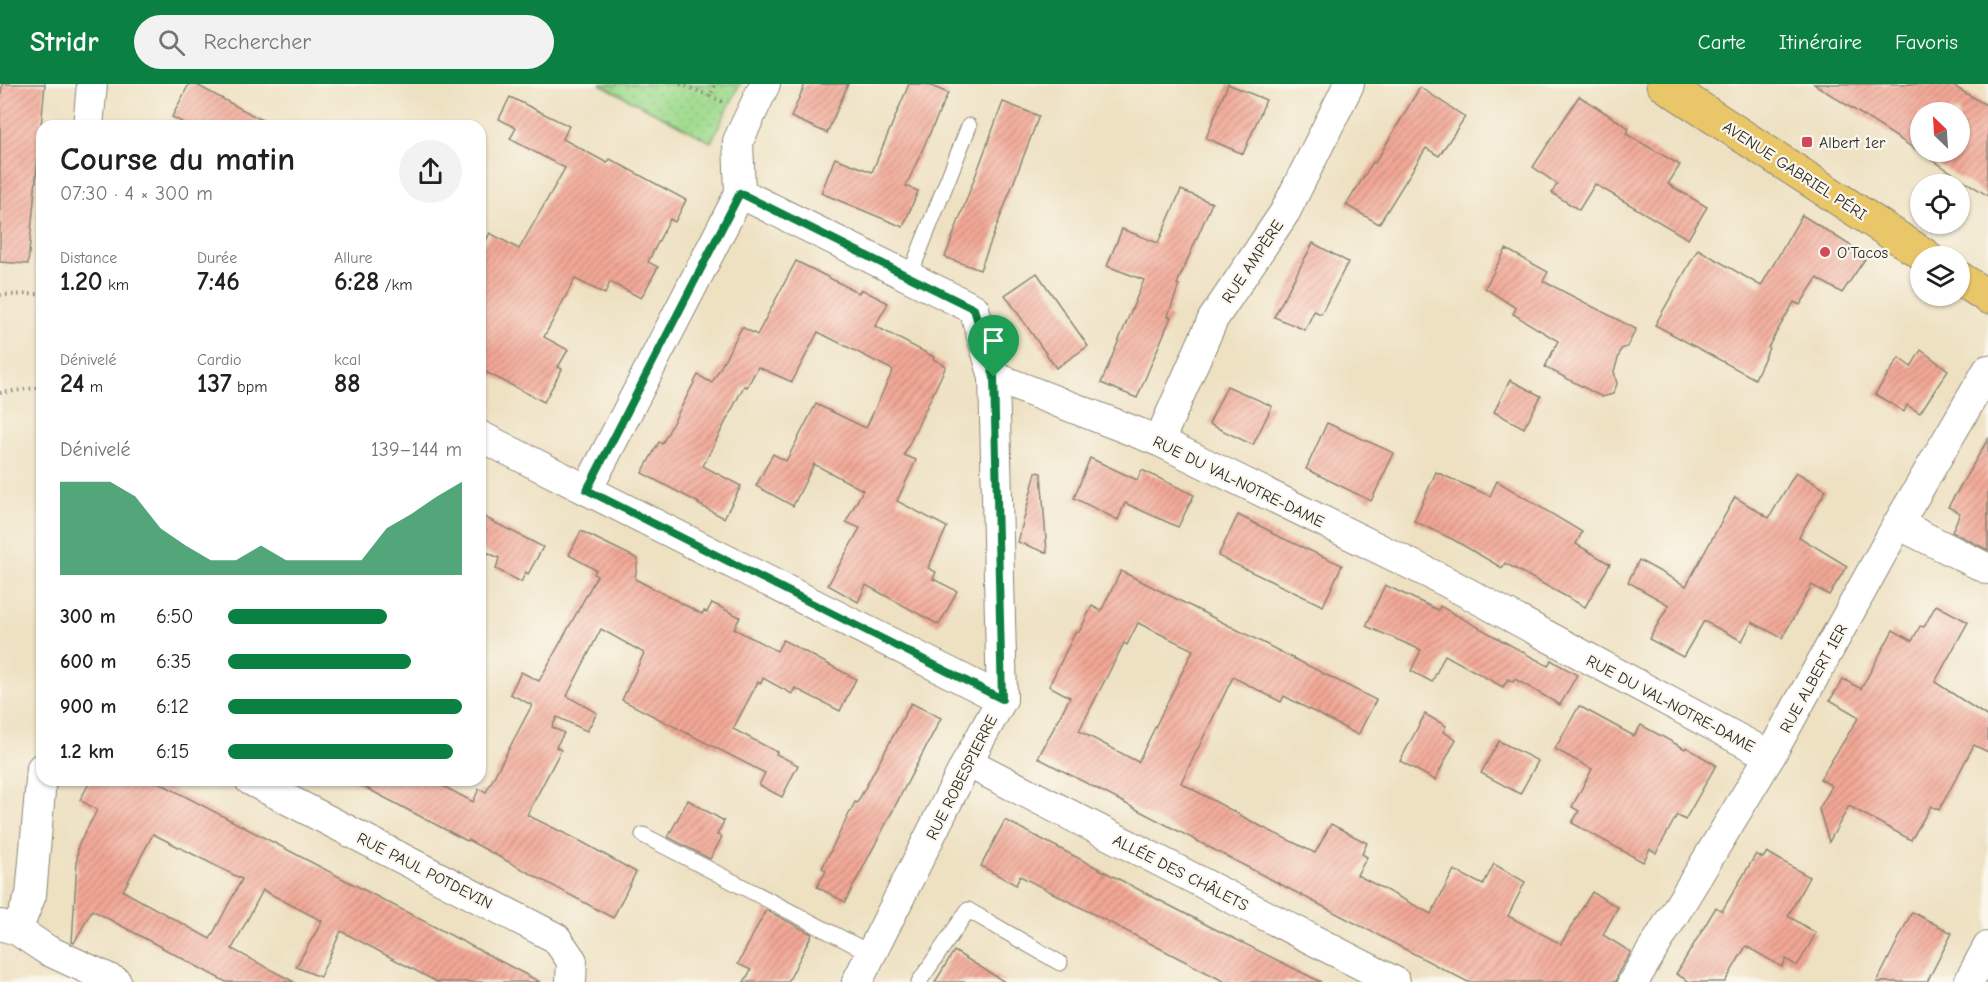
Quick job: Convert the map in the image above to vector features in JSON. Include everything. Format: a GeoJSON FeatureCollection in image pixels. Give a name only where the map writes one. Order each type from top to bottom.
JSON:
{"type":"FeatureCollection","features":[{"type":"Feature","properties":{"kind":"main road","name":"AVENUE GABRIEL PÉRI"},"geometry":{"type":"LineString","coordinates":[[1663,84],[1911,246]]}},
{"type":"Feature","properties":{"kind":"main road"},"geometry":{"type":"LineString","coordinates":[[1970,285],[1988,297]]}},
{"type":"Feature","properties":{"kind":"street"},"geometry":{"type":"LineString","coordinates":[[89,120],[92,84]]}},
{"type":"Feature","properties":{"kind":"street"},"geometry":{"type":"LineString","coordinates":[[587,490],[740,193],[738,141],[765,84]]}},
{"type":"Feature","properties":{"kind":"street","name":"RUE AMPÈRE"},"geometry":{"type":"LineString","coordinates":[[1159,441],[1213,319],[1285,212],[1349,84]]}},
{"type":"Feature","properties":{"kind":"street"},"geometry":{"type":"LineString","coordinates":[[740,193],[974,309],[994,377]]}},
{"type":"Feature","properties":{"kind":"street","name":"RUE ALBERT 1ER"},"geometry":{"type":"LineString","coordinates":[[1633,982],[1770,756],[1898,524],[1988,370]]}},
{"type":"Feature","properties":{"kind":"street","name":"RUE DU VAL-NOTRE-DAME"},"geometry":{"type":"LineString","coordinates":[[994,377],[1159,441],[1445,581],[1770,756]]}},
{"type":"Feature","properties":{"kind":"street","name":"RUE ROBESPIERRE"},"geometry":{"type":"LineString","coordinates":[[857,982],[967,762],[1002,699],[994,377]]}},
{"type":"Feature","properties":{"kind":"street"},"geometry":{"type":"LineString","coordinates":[[486,439],[1002,699]]}},
{"type":"Feature","properties":{"kind":"street"},"geometry":{"type":"LineString","coordinates":[[1898,524],[1988,569]]}},
{"type":"Feature","properties":{"kind":"street","name":"ALLÉE DES CHÂLETS"},"geometry":{"type":"LineString","coordinates":[[967,762],[1395,982]]}},
{"type":"Feature","properties":{"kind":"street"},"geometry":{"type":"LineString","coordinates":[[40,786],[31,895],[9,928],[47,950],[116,982]]}},
{"type":"Feature","properties":{"kind":"street","name":"RUE PAUL POTDEVIN"},"geometry":{"type":"LineString","coordinates":[[262,786],[556,938],[572,961],[571,982]]}},
{"type":"Feature","properties":{"kind":"street"},"geometry":{"type":"LineString","coordinates":[[1969,982],[1988,947]]}},
{"type":"Feature","properties":{"kind":"lane"},"geometry":{"type":"LineString","coordinates":[[909,277],[969,126]]}},
{"type":"Feature","properties":{"kind":"lane"},"geometry":{"type":"LineString","coordinates":[[643,835],[872,954]]}},
{"type":"Feature","properties":{"kind":"lane"},"geometry":{"type":"LineString","coordinates":[[919,982],[968,909],[1060,963]]}},
{"type":"Feature","properties":{"kind":"path"},"geometry":{"type":"LineString","coordinates":[[680,84],[710,96],[716,84]]}},
{"type":"Feature","properties":{"kind":"path"},"geometry":{"type":"LineString","coordinates":[[0,295],[36,294]]}},
{"type":"Feature","properties":{"kind":"path"},"geometry":{"type":"LineString","coordinates":[[0,393],[36,388]]}},
{"type":"Feature","properties":{"kind":"green space"},"geometry":{"type":"Polygon","coordinates":[[[600,84],[740,84],[711,142],[600,84]]]}},
{"type":"Feature","properties":{"kind":"building"},"geometry":{"type":"Polygon","coordinates":[[[2,84],[45,84],[42,120],[36,120],[36,179],[28,264],[0,262],[2,84]]]}},
{"type":"Feature","properties":{"kind":"building"},"geometry":{"type":"Polygon","coordinates":[[[189,84],[195,84],[262,120],[178,120],[172,117],[189,84]]]}},
{"type":"Feature","properties":{"kind":"building"},"geometry":{"type":"Polygon","coordinates":[[[805,84],[848,84],[827,133],[791,117],[805,84]]]}},
{"type":"Feature","properties":{"kind":"building"},"geometry":{"type":"Polygon","coordinates":[[[909,84],[926,84],[948,93],[906,186],[918,191],[903,227],[821,193],[835,158],[872,172],[909,84]]]}},
{"type":"Feature","properties":{"kind":"building"},"geometry":{"type":"Polygon","coordinates":[[[1228,84],[1266,100],[1243,154],[1206,138],[1228,84]]]}},
{"type":"Feature","properties":{"kind":"building"},"geometry":{"type":"Polygon","coordinates":[[[1814,84],[1950,84],[1988,106],[1988,196],[1970,184],[1970,174],[1954,174],[1935,162],[1970,162],[1970,102],[1910,102],[1910,146],[1814,84]]]}},
{"type":"Feature","properties":{"kind":"building"},"geometry":{"type":"Polygon","coordinates":[[[1420,87],[1465,117],[1439,156],[1426,148],[1379,224],[1346,205],[1373,162],[1375,163],[1420,87]]]}},
{"type":"Feature","properties":{"kind":"building"},"geometry":{"type":"Polygon","coordinates":[[[1579,96],[1629,128],[1626,134],[1680,165],[1668,184],[1707,207],[1688,239],[1595,184],[1579,210],[1552,193],[1557,184],[1533,167],[1579,96]]]}},
{"type":"Feature","properties":{"kind":"building"},"geometry":{"type":"Polygon","coordinates":[[[510,97],[569,126],[563,139],[607,163],[610,159],[686,200],[675,222],[670,219],[648,262],[658,267],[641,298],[610,282],[605,294],[575,279],[544,337],[568,350],[558,367],[562,369],[544,402],[486,372],[486,241],[490,233],[519,249],[565,168],[510,139],[516,128],[499,119],[510,97]]]}},
{"type":"Feature","properties":{"kind":"building"},"geometry":{"type":"Polygon","coordinates":[[[1003,102],[1039,116],[980,270],[945,257],[1003,102]]]}},
{"type":"Feature","properties":{"kind":"building"},"geometry":{"type":"Polygon","coordinates":[[[1181,190],[1212,203],[1177,284],[1179,285],[1168,316],[1171,317],[1137,398],[1101,383],[1144,280],[1107,266],[1122,229],[1158,243],[1181,190]]]}},
{"type":"Feature","properties":{"kind":"building"},"geometry":{"type":"Polygon","coordinates":[[[1802,215],[1867,256],[1842,293],[1817,278],[1800,305],[1794,302],[1768,347],[1755,379],[1655,325],[1698,249],[1761,286],[1802,215]]]}},
{"type":"Feature","properties":{"kind":"building"},"geometry":{"type":"Polygon","coordinates":[[[1313,243],[1348,262],[1321,314],[1314,311],[1305,330],[1274,317],[1313,243]]]}},
{"type":"Feature","properties":{"kind":"building"},"geometry":{"type":"Polygon","coordinates":[[[1506,249],[1548,272],[1543,281],[1636,329],[1627,347],[1621,349],[1614,371],[1617,384],[1613,394],[1602,397],[1545,367],[1558,341],[1513,314],[1516,308],[1485,288],[1506,249]]]}},
{"type":"Feature","properties":{"kind":"building"},"geometry":{"type":"Polygon","coordinates":[[[796,261],[859,293],[861,289],[888,303],[875,326],[934,357],[933,359],[946,366],[904,455],[916,460],[897,501],[947,527],[928,568],[936,572],[933,579],[957,591],[939,625],[866,585],[858,602],[828,585],[860,528],[846,522],[863,490],[814,464],[793,506],[756,486],[773,454],[786,461],[816,404],[866,428],[893,370],[818,332],[792,382],[758,367],[747,387],[744,386],[703,466],[741,486],[724,518],[642,473],[659,442],[662,444],[698,375],[712,383],[742,327],[757,335],[796,261]]]}},
{"type":"Feature","properties":{"kind":"building"},"geometry":{"type":"Polygon","coordinates":[[[1037,273],[1088,346],[1056,368],[1005,295],[1037,273]]]}},
{"type":"Feature","properties":{"kind":"building"},"geometry":{"type":"Polygon","coordinates":[[[1921,350],[1948,370],[1920,413],[1907,405],[1904,412],[1875,394],[1899,358],[1911,367],[1921,350]]]}},
{"type":"Feature","properties":{"kind":"building"},"geometry":{"type":"Polygon","coordinates":[[[1510,380],[1541,396],[1524,428],[1494,412],[1510,380]]]}},
{"type":"Feature","properties":{"kind":"building"},"geometry":{"type":"Polygon","coordinates":[[[1227,386],[1272,406],[1253,445],[1209,424],[1227,386]]]}},
{"type":"Feature","properties":{"kind":"building"},"geometry":{"type":"Polygon","coordinates":[[[1327,423],[1394,453],[1371,501],[1306,469],[1327,423]]]}},
{"type":"Feature","properties":{"kind":"building"},"geometry":{"type":"Polygon","coordinates":[[[1988,439],[1988,550],[1952,532],[1960,513],[1948,507],[1988,439]]]}},
{"type":"Feature","properties":{"kind":"building"},"geometry":{"type":"Polygon","coordinates":[[[1090,458],[1137,480],[1142,470],[1194,495],[1178,527],[1125,503],[1118,520],[1074,498],[1090,458]]]}},
{"type":"Feature","properties":{"kind":"building"},"geometry":{"type":"Polygon","coordinates":[[[1036,472],[1041,473],[1047,553],[1018,542],[1036,472]]]}},
{"type":"Feature","properties":{"kind":"building"},"geometry":{"type":"Polygon","coordinates":[[[1436,472],[1490,496],[1497,481],[1582,532],[1576,544],[1610,564],[1585,607],[1505,563],[1502,568],[1454,540],[1414,521],[1436,472]]]}},
{"type":"Feature","properties":{"kind":"building"},"geometry":{"type":"Polygon","coordinates":[[[1796,472],[1826,490],[1799,537],[1847,566],[1829,595],[1812,585],[1782,638],[1752,622],[1742,641],[1704,621],[1683,657],[1649,639],[1669,605],[1628,582],[1639,560],[1686,586],[1735,497],[1769,518],[1796,472]]]}},
{"type":"Feature","properties":{"kind":"building"},"geometry":{"type":"Polygon","coordinates":[[[1238,515],[1271,533],[1342,565],[1323,606],[1218,556],[1238,515]]]}},
{"type":"Feature","properties":{"kind":"building"},"geometry":{"type":"Polygon","coordinates":[[[486,518],[543,547],[521,582],[496,569],[499,558],[486,552],[486,518]]]}},
{"type":"Feature","properties":{"kind":"building"},"geometry":{"type":"Polygon","coordinates":[[[581,531],[638,559],[635,579],[702,614],[704,611],[707,612],[712,603],[740,617],[734,629],[777,651],[783,640],[856,679],[840,711],[795,688],[792,694],[763,678],[761,683],[758,682],[733,729],[798,765],[782,797],[759,785],[765,773],[622,700],[644,653],[601,629],[567,696],[597,713],[587,731],[557,717],[552,727],[564,733],[556,747],[561,750],[527,815],[636,872],[613,918],[362,786],[443,786],[473,802],[479,789],[486,792],[532,705],[510,694],[521,672],[539,681],[597,576],[594,574],[596,570],[569,555],[581,531]]]}},
{"type":"Feature","properties":{"kind":"building"},"geometry":{"type":"Polygon","coordinates":[[[1121,571],[1376,700],[1358,735],[1284,696],[1281,702],[1233,677],[1181,783],[1315,853],[1331,824],[1367,843],[1362,854],[1367,857],[1357,875],[1431,914],[1454,870],[1483,885],[1494,864],[1525,882],[1508,916],[1561,944],[1592,892],[1618,907],[1603,935],[1631,952],[1618,973],[1616,982],[1468,982],[1038,758],[1070,697],[1049,686],[1076,631],[1079,632],[1092,606],[1101,611],[1121,571]],[[1138,623],[1127,645],[1124,643],[1079,731],[1138,762],[1193,650],[1138,623]]]}},
{"type":"Feature","properties":{"kind":"building"},"geometry":{"type":"Polygon","coordinates":[[[1385,585],[1438,610],[1440,606],[1548,666],[1551,660],[1577,675],[1560,705],[1515,679],[1513,682],[1508,679],[1503,687],[1445,655],[1432,682],[1411,671],[1421,650],[1366,626],[1385,585]]]}},
{"type":"Feature","properties":{"kind":"building"},"geometry":{"type":"Polygon","coordinates":[[[1936,605],[1968,622],[1935,682],[1988,717],[1988,752],[1974,745],[1939,810],[1931,806],[1911,840],[1849,806],[1829,842],[1819,809],[1832,786],[1820,779],[1859,717],[1830,700],[1843,679],[1861,689],[1893,630],[1912,641],[1920,626],[1924,627],[1936,605]]]}},
{"type":"Feature","properties":{"kind":"building"},"geometry":{"type":"Polygon","coordinates":[[[911,703],[941,718],[845,902],[817,887],[826,871],[822,868],[855,802],[857,803],[911,703]]]}},
{"type":"Feature","properties":{"kind":"building"},"geometry":{"type":"Polygon","coordinates":[[[1579,706],[1634,736],[1641,725],[1716,765],[1685,820],[1677,815],[1656,853],[1650,849],[1643,862],[1572,823],[1579,811],[1572,807],[1592,769],[1555,749],[1579,706]]]}},
{"type":"Feature","properties":{"kind":"building"},"geometry":{"type":"Polygon","coordinates":[[[1425,714],[1446,726],[1443,732],[1456,739],[1435,780],[1400,761],[1425,714]]]}},
{"type":"Feature","properties":{"kind":"building"},"geometry":{"type":"Polygon","coordinates":[[[1499,741],[1538,761],[1520,794],[1481,773],[1499,741]]]}},
{"type":"Feature","properties":{"kind":"building"},"geometry":{"type":"Polygon","coordinates":[[[88,786],[165,786],[540,982],[437,982],[341,931],[320,977],[296,967],[322,921],[263,890],[232,949],[294,982],[226,982],[92,910],[74,943],[72,942],[78,846],[97,810],[80,800],[88,786]],[[153,834],[123,891],[210,939],[242,879],[153,834]]]}},
{"type":"Feature","properties":{"kind":"building"},"geometry":{"type":"Polygon","coordinates":[[[688,800],[724,821],[717,835],[722,837],[710,859],[668,837],[688,800]]]}},
{"type":"Feature","properties":{"kind":"building"},"geometry":{"type":"Polygon","coordinates":[[[1005,820],[1321,982],[1225,982],[1020,876],[1016,885],[981,866],[1005,820]]]}},
{"type":"Feature","properties":{"kind":"building"},"geometry":{"type":"Polygon","coordinates":[[[1767,852],[1809,877],[1788,916],[1816,933],[1797,966],[1786,959],[1782,967],[1746,946],[1725,982],[1690,982],[1676,974],[1716,907],[1722,911],[1756,854],[1763,858],[1767,852]]]}},
{"type":"Feature","properties":{"kind":"building"},"geometry":{"type":"Polygon","coordinates":[[[766,910],[812,934],[788,982],[744,982],[751,970],[738,964],[766,910]]]}},
{"type":"Feature","properties":{"kind":"building"},"geometry":{"type":"Polygon","coordinates":[[[1912,912],[1952,933],[1927,982],[1877,982],[1912,912]]]}},
{"type":"Feature","properties":{"kind":"building"},"geometry":{"type":"Polygon","coordinates":[[[954,951],[1005,982],[935,982],[954,951]]]}},
{"type":"Feature","properties":{"kind":"place","name":"Albert 1er"},"geometry":{"type":"Point","coordinates":[1807,142]}},
{"type":"Feature","properties":{"kind":"place","name":"O'Tacos"},"geometry":{"type":"Point","coordinates":[1825,252]}},
{"type":"Feature","properties":{"kind":"route"},"geometry":{"type":"LineString","coordinates":[[740,193],[974,309],[994,377],[1002,699],[587,490],[740,193]]}}]}
